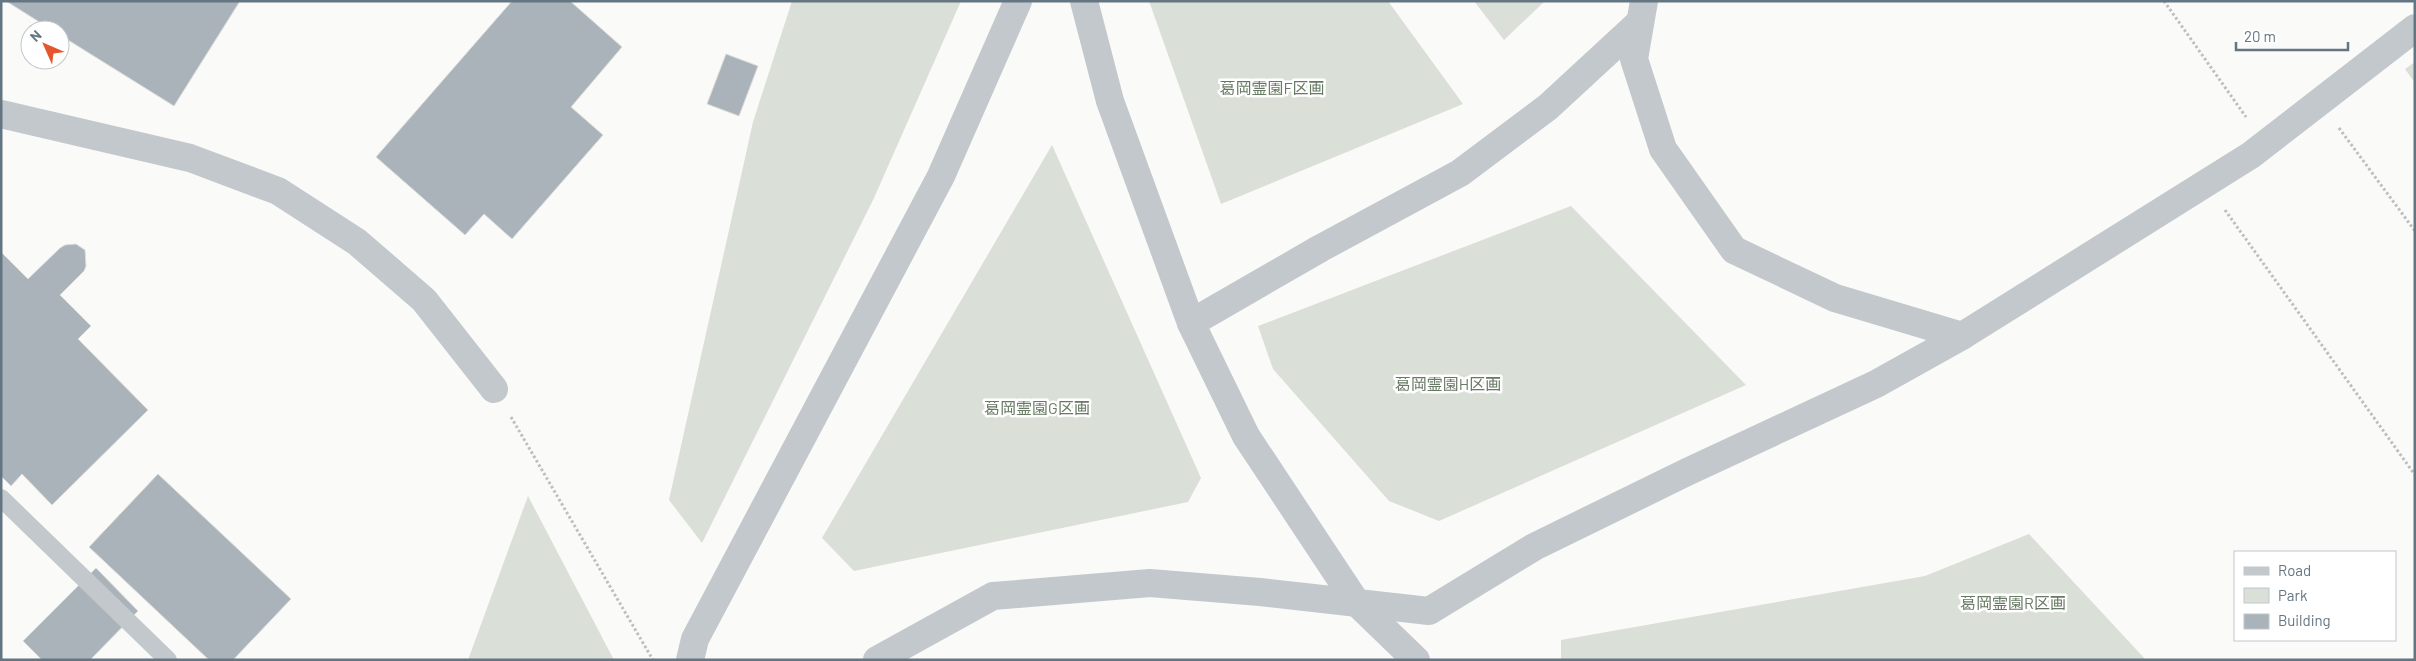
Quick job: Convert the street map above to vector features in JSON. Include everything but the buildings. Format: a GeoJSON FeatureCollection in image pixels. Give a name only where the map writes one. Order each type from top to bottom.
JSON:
{"type":"FeatureCollection","features":[{"type":"Feature","properties":{"kind":"street"},"geometry":{"type":"LineString","coordinates":[[690,660],[695,639],[941,176],[1018,1]]}},
{"type":"Feature","properties":{"kind":"street"},"geometry":{"type":"LineString","coordinates":[[1084,1],[1110,101],[1191,323],[1246,436],[1356,602],[1415,659]]}},
{"type":"Feature","properties":{"kind":"street"},"geometry":{"type":"LineString","coordinates":[[1191,323],[1321,248],[1460,173],[1548,108],[1641,12]]}},
{"type":"Feature","properties":{"kind":"street"},"geometry":{"type":"LineString","coordinates":[[1641,12],[1634,59],[1663,148],[1734,250],[1835,298],[1962,336]]}},
{"type":"Feature","properties":{"kind":"street"},"geometry":{"type":"LineString","coordinates":[[876,660],[993,596],[1150,582],[1429,611],[1534,547],[1687,472],[1876,384],[1962,336],[2206,183],[2263,145],[2415,28]]}},
{"type":"Feature","properties":{"kind":"street"},"geometry":{"type":"LineString","coordinates":[[1,114],[190,158],[278,191],[357,242],[424,300],[494,389]]}},
{"type":"Feature","properties":{"kind":"lane"},"geometry":{"type":"LineString","coordinates":[[1,498],[168,660]]}},
{"type":"Feature","properties":{"kind":"path"},"geometry":{"type":"LineString","coordinates":[[2164,1],[2257,131],[2263,145]]}},
{"type":"Feature","properties":{"kind":"path"},"geometry":{"type":"LineString","coordinates":[[2319,102],[2415,231]]}},
{"type":"Feature","properties":{"kind":"path"},"geometry":{"type":"LineString","coordinates":[[2206,183],[2415,475]]}},
{"type":"Feature","properties":{"kind":"path"},"geometry":{"type":"LineString","coordinates":[[494,389],[653,660]]}},
{"type":"Feature","properties":{"kind":"green space"},"geometry":{"type":"Polygon","coordinates":[[[792,1],[961,1],[874,198],[702,543],[669,500],[753,122],[792,1]]]}},
{"type":"Feature","properties":{"kind":"green space","name":"葛岡霊園F区画"},"geometry":{"type":"Polygon","coordinates":[[[1149,1],[1388,1],[1463,104],[1221,204],[1149,1]]]}},
{"type":"Feature","properties":{"kind":"green space"},"geometry":{"type":"Polygon","coordinates":[[[1474,1],[1545,1],[1504,40],[1474,1]]]}},
{"type":"Feature","properties":{"kind":"green space"},"geometry":{"type":"Polygon","coordinates":[[[2415,62],[2415,83],[2405,69],[2415,62]]]}},
{"type":"Feature","properties":{"kind":"green space","name":"葛岡霊園G区画"},"geometry":{"type":"Polygon","coordinates":[[[1052,145],[1201,478],[1188,502],[854,571],[822,538],[1052,145]]]}},
{"type":"Feature","properties":{"kind":"green space","name":"葛岡霊園H区画"},"geometry":{"type":"Polygon","coordinates":[[[1571,206],[1746,385],[1439,521],[1389,501],[1273,369],[1258,326],[1571,206]]]}},
{"type":"Feature","properties":{"kind":"green space"},"geometry":{"type":"Polygon","coordinates":[[[528,496],[614,660],[468,660],[528,496]]]}},
{"type":"Feature","properties":{"kind":"green space","name":"葛岡霊園R区画"},"geometry":{"type":"Polygon","coordinates":[[[2029,534],[2146,660],[1561,660],[1561,640],[1925,576],[2029,534]]]}}]}
